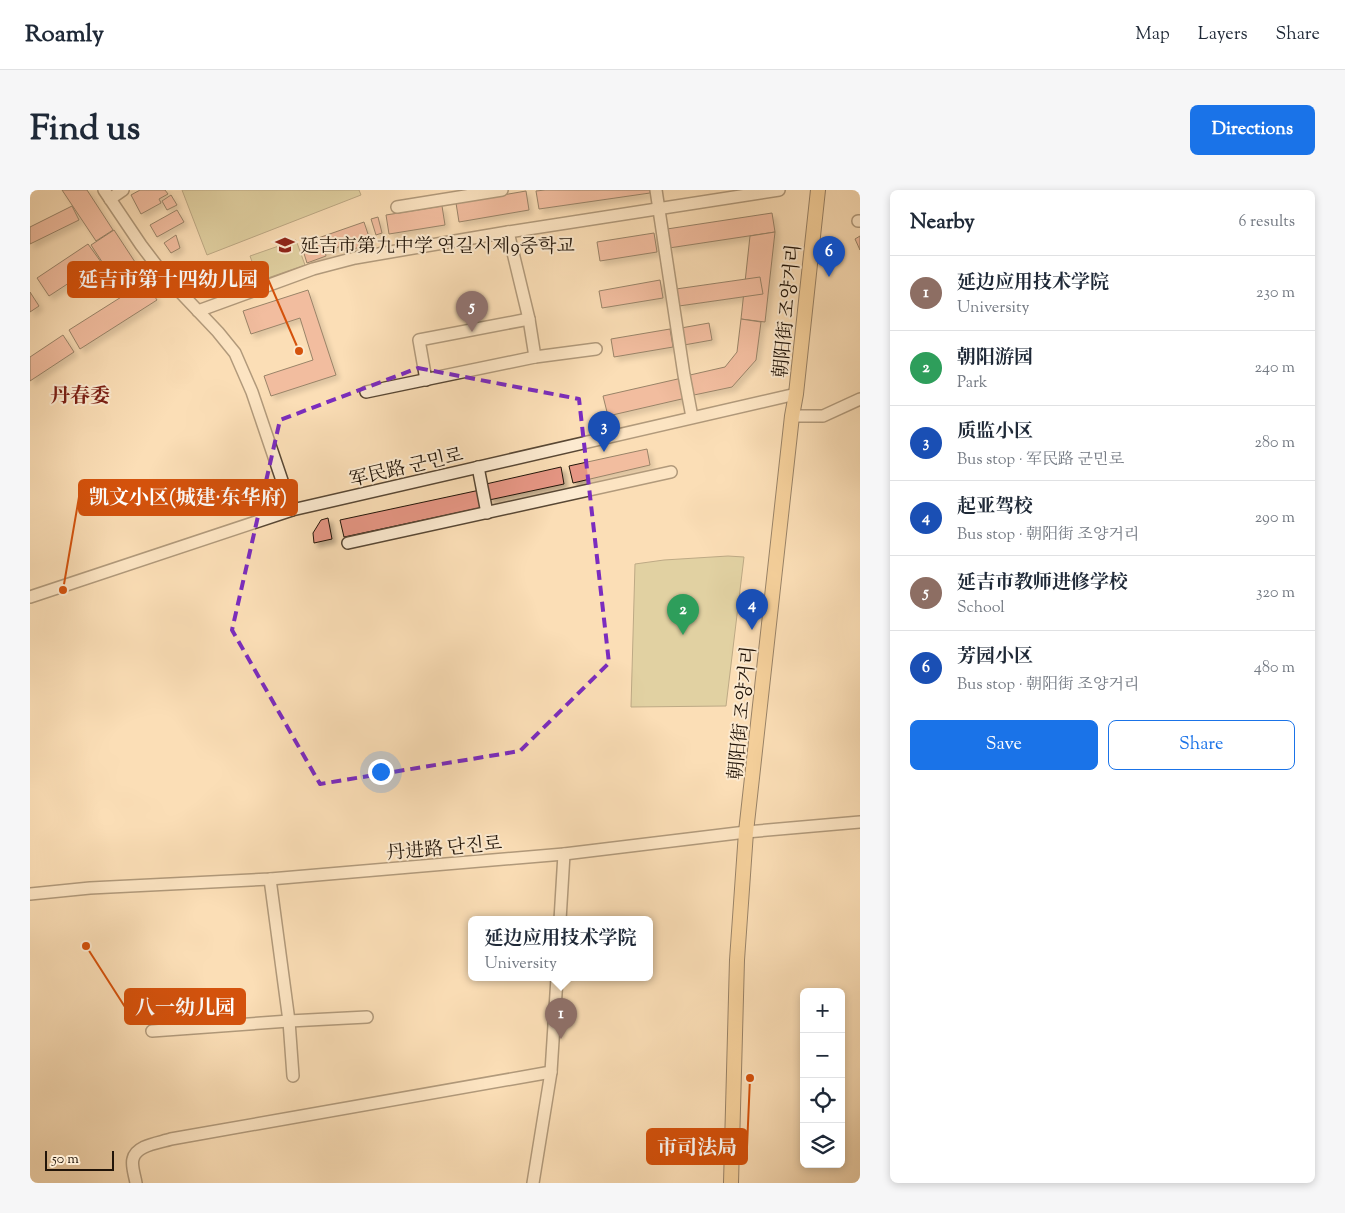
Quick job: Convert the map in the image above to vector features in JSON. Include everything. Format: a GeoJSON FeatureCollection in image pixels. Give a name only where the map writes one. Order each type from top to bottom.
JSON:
{"type":"FeatureCollection","features":[{"type":"Feature","properties":{"kind":"main road","name":"朝阳街 조양거리"},"geometry":{"type":"LineString","coordinates":[[731,1183],[737,960],[746,832],[818,190]]}},
{"type":"Feature","properties":{"kind":"street"},"geometry":{"type":"LineString","coordinates":[[123,190],[107,194],[163,274],[218,332],[235,353],[252,392],[292,510]]}},
{"type":"Feature","properties":{"kind":"street"},"geometry":{"type":"LineString","coordinates":[[398,207],[502,190]]}},
{"type":"Feature","properties":{"kind":"street"},"geometry":{"type":"LineString","coordinates":[[656,190],[692,417]]}},
{"type":"Feature","properties":{"kind":"street"},"geometry":{"type":"LineString","coordinates":[[198,311],[312,268],[355,258],[779,190]]}},
{"type":"Feature","properties":{"kind":"street"},"geometry":{"type":"LineString","coordinates":[[508,232],[529,320],[535,357]]}},
{"type":"Feature","properties":{"kind":"street"},"geometry":{"type":"LineString","coordinates":[[426,380],[419,340],[529,320]]}},
{"type":"Feature","properties":{"kind":"street"},"geometry":{"type":"LineString","coordinates":[[366,392],[535,357],[596,349]]}},
{"type":"Feature","properties":{"kind":"street","name":"军民路 군민로"},"geometry":{"type":"LineString","coordinates":[[30,597],[292,510],[796,394]]}},
{"type":"Feature","properties":{"kind":"street"},"geometry":{"type":"LineString","coordinates":[[792,416],[823,416],[860,399]]}},
{"type":"Feature","properties":{"kind":"street"},"geometry":{"type":"LineString","coordinates":[[478,467],[487,513]]}},
{"type":"Feature","properties":{"kind":"street"},"geometry":{"type":"LineString","coordinates":[[348,543],[670,472]]}},
{"type":"Feature","properties":{"kind":"street","name":"丹进路 단진로"},"geometry":{"type":"LineString","coordinates":[[30,894],[90,888],[270,878],[564,854],[746,832],[860,822]]}},
{"type":"Feature","properties":{"kind":"street"},"geometry":{"type":"LineString","coordinates":[[560,916],[564,854]]}},
{"type":"Feature","properties":{"kind":"street"},"geometry":{"type":"LineString","coordinates":[[270,878],[289,1021],[292,1076]]}},
{"type":"Feature","properties":{"kind":"street"},"geometry":{"type":"LineString","coordinates":[[533,1183],[551,1072],[557,981]]}},
{"type":"Feature","properties":{"kind":"street"},"geometry":{"type":"LineString","coordinates":[[152,1031],[368,1017]]}},
{"type":"Feature","properties":{"kind":"street"},"geometry":{"type":"LineString","coordinates":[[136,1183],[132,1160],[136,1153],[144,1147],[171,1140],[551,1072]]}},
{"type":"Feature","properties":{"kind":"highlighted area"},"geometry":{"type":"Polygon","coordinates":[[[418,368],[579,399],[609,663],[520,751],[320,784],[232,630],[280,420],[418,368]]]}},
{"type":"Feature","properties":{"kind":"shaded area"},"geometry":{"type":"Polygon","coordinates":[[[182,190],[359,190],[361,195],[207,255],[182,190]]]}},
{"type":"Feature","properties":{"kind":"shaded area"},"geometry":{"type":"Polygon","coordinates":[[[296,240],[305,265],[259,281],[250,256],[296,240]]]}},
{"type":"Feature","properties":{"kind":"shaded area"},"geometry":{"type":"Polygon","coordinates":[[[728,556],[744,557],[726,706],[631,707],[635,564],[728,556]]]}},
{"type":"Feature","properties":{"kind":"building"},"geometry":{"type":"Polygon","coordinates":[[[62,190],[87,190],[113,230],[96,241],[62,190]]]}},
{"type":"Feature","properties":{"kind":"building"},"geometry":{"type":"Polygon","coordinates":[[[140,190],[165,190],[168,194],[159,199],[161,203],[141,214],[131,195],[140,190]]]}},
{"type":"Feature","properties":{"kind":"building"},"geometry":{"type":"Polygon","coordinates":[[[650,190],[650,193],[539,209],[536,191],[650,190]]]}},
{"type":"Feature","properties":{"kind":"building"},"geometry":{"type":"Polygon","coordinates":[[[526,191],[529,210],[459,222],[456,203],[526,191]]]}},
{"type":"Feature","properties":{"kind":"building"},"geometry":{"type":"Polygon","coordinates":[[[171,195],[177,205],[167,210],[162,201],[171,195]]]}},
{"type":"Feature","properties":{"kind":"building"},"geometry":{"type":"Polygon","coordinates":[[[72,206],[79,220],[30,244],[30,227],[72,206]]]}},
{"type":"Feature","properties":{"kind":"building"},"geometry":{"type":"Polygon","coordinates":[[[442,206],[445,225],[389,234],[386,215],[442,206]]]}},
{"type":"Feature","properties":{"kind":"building"},"geometry":{"type":"Polygon","coordinates":[[[177,210],[184,222],[157,237],[150,225],[177,210]]]}},
{"type":"Feature","properties":{"kind":"building"},"geometry":{"type":"Polygon","coordinates":[[[772,213],[775,232],[669,248],[667,229],[772,213]]]}},
{"type":"Feature","properties":{"kind":"building"},"geometry":{"type":"Polygon","coordinates":[[[378,217],[382,233],[376,235],[371,219],[378,217]]]}},
{"type":"Feature","properties":{"kind":"building"},"geometry":{"type":"Polygon","coordinates":[[[364,222],[371,243],[342,251],[341,246],[325,252],[326,256],[307,263],[301,244],[364,222]]]}},
{"type":"Feature","properties":{"kind":"building"},"geometry":{"type":"Polygon","coordinates":[[[114,230],[135,262],[112,277],[91,245],[114,230]]]}},
{"type":"Feature","properties":{"kind":"building"},"geometry":{"type":"Polygon","coordinates":[[[775,232],[765,322],[741,319],[750,236],[775,232]]]}},
{"type":"Feature","properties":{"kind":"building"},"geometry":{"type":"Polygon","coordinates":[[[654,233],[657,252],[600,261],[597,242],[654,233]]]}},
{"type":"Feature","properties":{"kind":"building"},"geometry":{"type":"Polygon","coordinates":[[[176,235],[180,248],[171,253],[164,243],[176,235]]]}},
{"type":"Feature","properties":{"kind":"building"},"geometry":{"type":"Polygon","coordinates":[[[860,236],[860,250],[855,239],[860,236]]]}},
{"type":"Feature","properties":{"kind":"building"},"geometry":{"type":"Polygon","coordinates":[[[88,244],[101,262],[49,296],[37,278],[88,244]]]}},
{"type":"Feature","properties":{"kind":"building"},"geometry":{"type":"Polygon","coordinates":[[[760,277],[763,294],[679,306],[676,289],[760,277]]]}},
{"type":"Feature","properties":{"kind":"building"},"geometry":{"type":"Polygon","coordinates":[[[660,280],[663,298],[602,308],[599,291],[660,280]]]}},
{"type":"Feature","properties":{"kind":"building"},"geometry":{"type":"Polygon","coordinates":[[[145,282],[157,300],[80,349],[69,330],[145,282]]]}},
{"type":"Feature","properties":{"kind":"building"},"geometry":{"type":"Polygon","coordinates":[[[308,290],[336,375],[271,396],[264,376],[313,360],[300,318],[251,334],[243,311],[308,290]]]}},
{"type":"Feature","properties":{"kind":"building"},"geometry":{"type":"Polygon","coordinates":[[[30,292],[39,306],[30,312],[30,292]]]}},
{"type":"Feature","properties":{"kind":"building"},"geometry":{"type":"Polygon","coordinates":[[[741,319],[761,322],[756,360],[732,387],[694,395],[690,375],[725,367],[737,352],[741,319]]]}},
{"type":"Feature","properties":{"kind":"building"},"geometry":{"type":"Polygon","coordinates":[[[709,323],[712,340],[684,345],[681,328],[709,323]]]}},
{"type":"Feature","properties":{"kind":"building"},"geometry":{"type":"Polygon","coordinates":[[[670,329],[673,347],[614,357],[611,339],[670,329]]]}},
{"type":"Feature","properties":{"kind":"building"},"geometry":{"type":"Polygon","coordinates":[[[63,335],[74,352],[30,381],[30,357],[63,335]]]}},
{"type":"Feature","properties":{"kind":"building"},"geometry":{"type":"Polygon","coordinates":[[[682,378],[686,398],[608,416],[603,396],[682,378]]]}},
{"type":"Feature","properties":{"kind":"building"},"geometry":{"type":"Polygon","coordinates":[[[647,449],[650,465],[573,483],[569,466],[647,449]]]}},
{"type":"Feature","properties":{"kind":"building"},"geometry":{"type":"Polygon","coordinates":[[[561,467],[564,484],[489,500],[486,484],[561,467]]]}},
{"type":"Feature","properties":{"kind":"building"},"geometry":{"type":"Polygon","coordinates":[[[480,490],[484,507],[344,537],[340,520],[480,490]]]}},
{"type":"Feature","properties":{"kind":"building"},"geometry":{"type":"Polygon","coordinates":[[[328,518],[332,539],[314,543],[313,533],[321,520],[328,518]]]}},
{"type":"Feature","properties":{"kind":"place","name":"延吉市第九中学 연길시제9중학교"},"geometry":{"type":"Point","coordinates":[285,245]}},
{"type":"Feature","properties":{"kind":"place","name":"芳园小区"},"geometry":{"type":"Point","coordinates":[829,277]}},
{"type":"Feature","properties":{"kind":"place","name":"延吉市教师进修学校"},"geometry":{"type":"Point","coordinates":[472,332]}},
{"type":"Feature","properties":{"kind":"place","name":"延吉市第十四幼儿园"},"geometry":{"type":"Point","coordinates":[299,351]}},
{"type":"Feature","properties":{"kind":"place","name":"质监小区"},"geometry":{"type":"Point","coordinates":[604,452]}},
{"type":"Feature","properties":{"kind":"place","name":"凯文小区(城建·东华府)"},"geometry":{"type":"Point","coordinates":[63,590]}},
{"type":"Feature","properties":{"kind":"place","name":"起亚驾校"},"geometry":{"type":"Point","coordinates":[752,630]}},
{"type":"Feature","properties":{"kind":"place","name":"朝阳游园"},"geometry":{"type":"Point","coordinates":[683,635]}},
{"type":"Feature","properties":{"kind":"place","name":"八一幼儿园"},"geometry":{"type":"Point","coordinates":[86,946]}},
{"type":"Feature","properties":{"kind":"place","name":"延边应用技术学院"},"geometry":{"type":"Point","coordinates":[561,1039]}},
{"type":"Feature","properties":{"kind":"place","name":"市司法局"},"geometry":{"type":"Point","coordinates":[750,1078]}},
{"type":"Feature","properties":{"kind":"district","name":"丹春委"},"geometry":{"type":"Point","coordinates":[80,395]}}]}
